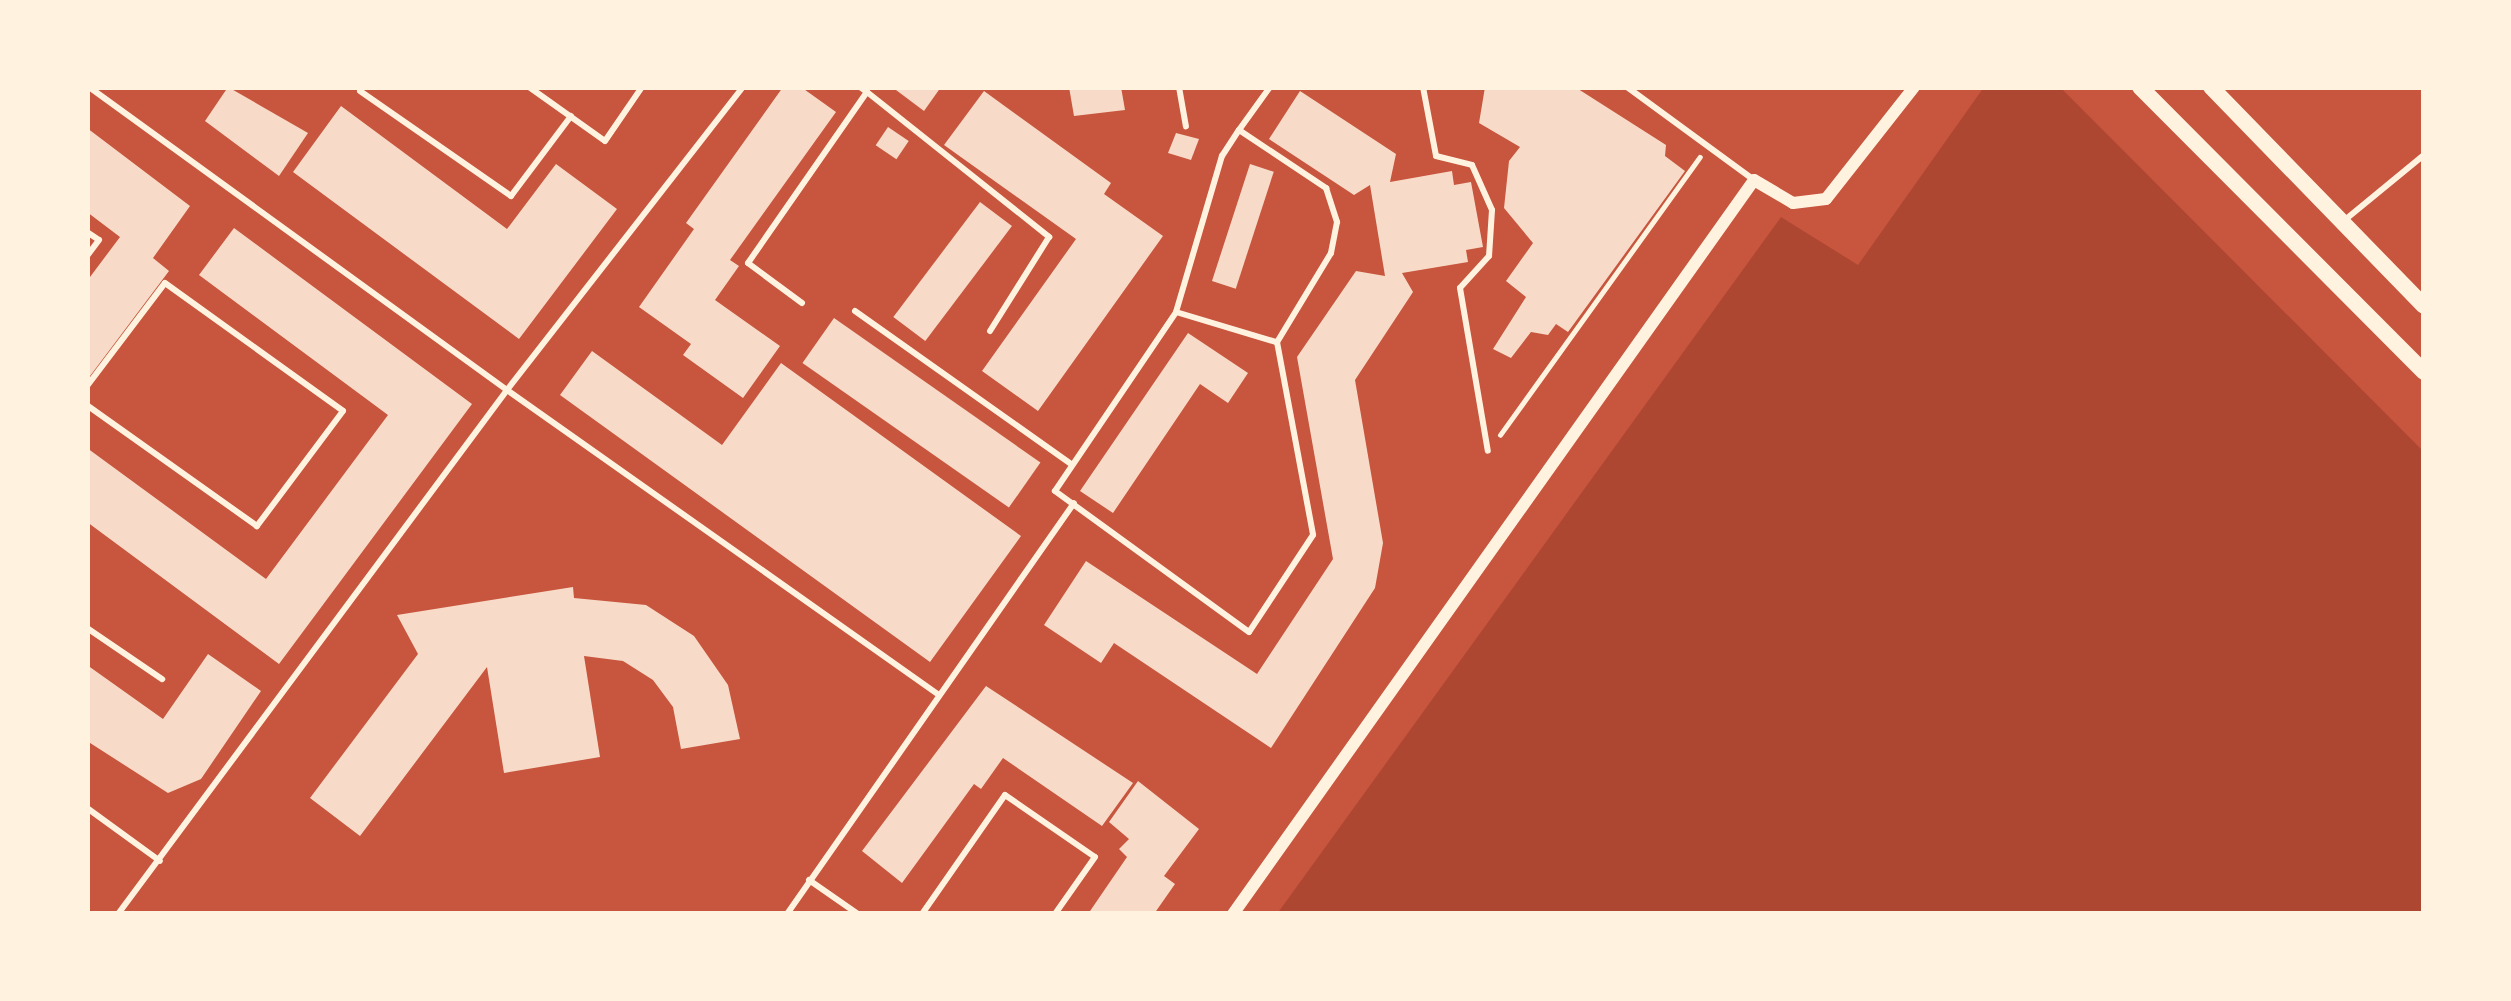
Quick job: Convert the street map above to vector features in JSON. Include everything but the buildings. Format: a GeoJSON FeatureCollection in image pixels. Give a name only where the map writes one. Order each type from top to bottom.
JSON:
{"type":"FeatureCollection","features":[{"type":"Feature","properties":{"kind":"street"},"geometry":{"type":"LineString","coordinates":[[1233,914],[1754,180],[1793,203],[1826,199],[1914,87]]}},
{"type":"Feature","properties":{"kind":"street"},"geometry":{"type":"LineString","coordinates":[[2140,87],[2424,372]]}},
{"type":"Feature","properties":{"kind":"street"},"geometry":{"type":"LineString","coordinates":[[2211,87],[2424,306]]}},
{"type":"Feature","properties":{"kind":"lane"},"geometry":{"type":"LineString","coordinates":[[89,87],[939,695]]}},
{"type":"Feature","properties":{"kind":"lane"},"geometry":{"type":"LineString","coordinates":[[529,87],[604,141],[642,87]]}},
{"type":"Feature","properties":{"kind":"lane"},"geometry":{"type":"LineString","coordinates":[[118,914],[507,390],[743,87]]}},
{"type":"Feature","properties":{"kind":"lane"},"geometry":{"type":"LineString","coordinates":[[1179,87],[1186,126]]}},
{"type":"Feature","properties":{"kind":"lane"},"geometry":{"type":"LineString","coordinates":[[1239,130],[1326,188],[1337,222],[1331,253],[1277,343],[1313,535],[1249,632],[1055,491],[1176,313],[1222,155],[1239,130],[1270,87]]}},
{"type":"Feature","properties":{"kind":"lane"},"geometry":{"type":"LineString","coordinates":[[1423,87],[1436,156],[1472,165],[1492,210],[1490,256],[1460,288],[1488,451]]}},
{"type":"Feature","properties":{"kind":"lane"},"geometry":{"type":"LineString","coordinates":[[1627,87],[1754,180]]}},
{"type":"Feature","properties":{"kind":"lane"},"geometry":{"type":"LineString","coordinates":[[802,303],[748,263],[863,90],[1049,237],[990,331]]}},
{"type":"Feature","properties":{"kind":"lane"},"geometry":{"type":"LineString","coordinates":[[360,92],[511,196],[571,116]]}},
{"type":"Feature","properties":{"kind":"lane"},"geometry":{"type":"LineString","coordinates":[[2343,221],[2424,155]]}},
{"type":"Feature","properties":{"kind":"lane"},"geometry":{"type":"LineString","coordinates":[[87,232],[99,241],[87,256]]}},
{"type":"Feature","properties":{"kind":"lane"},"geometry":{"type":"LineString","coordinates":[[87,386],[165,283],[344,411],[257,526],[87,405]]}},
{"type":"Feature","properties":{"kind":"lane"},"geometry":{"type":"LineString","coordinates":[[855,311],[1070,463]]}},
{"type":"Feature","properties":{"kind":"lane"},"geometry":{"type":"LineString","coordinates":[[1176,313],[1277,343]]}},
{"type":"Feature","properties":{"kind":"lane"},"geometry":{"type":"LineString","coordinates":[[787,914],[1074,503]]}},
{"type":"Feature","properties":{"kind":"lane"},"geometry":{"type":"LineString","coordinates":[[87,628],[162,679]]}},
{"type":"Feature","properties":{"kind":"lane"},"geometry":{"type":"LineString","coordinates":[[922,914],[1005,795],[1095,857],[1055,914]]}},
{"type":"Feature","properties":{"kind":"lane"},"geometry":{"type":"LineString","coordinates":[[87,808],[160,862]]}},
{"type":"Feature","properties":{"kind":"lane"},"geometry":{"type":"LineString","coordinates":[[809,880],[858,914]]}},
{"type":"Feature","properties":{"kind":"path"},"geometry":{"type":"LineString","coordinates":[[1488,451],[1700,157]]}},
{"type":"Feature","properties":{"kind":"shaded area"},"geometry":{"type":"Polygon","coordinates":[[[1984,87],[2060,87],[2424,452],[2424,914],[1277,914],[1781,217],[1858,265],[1984,87]]]}}]}
